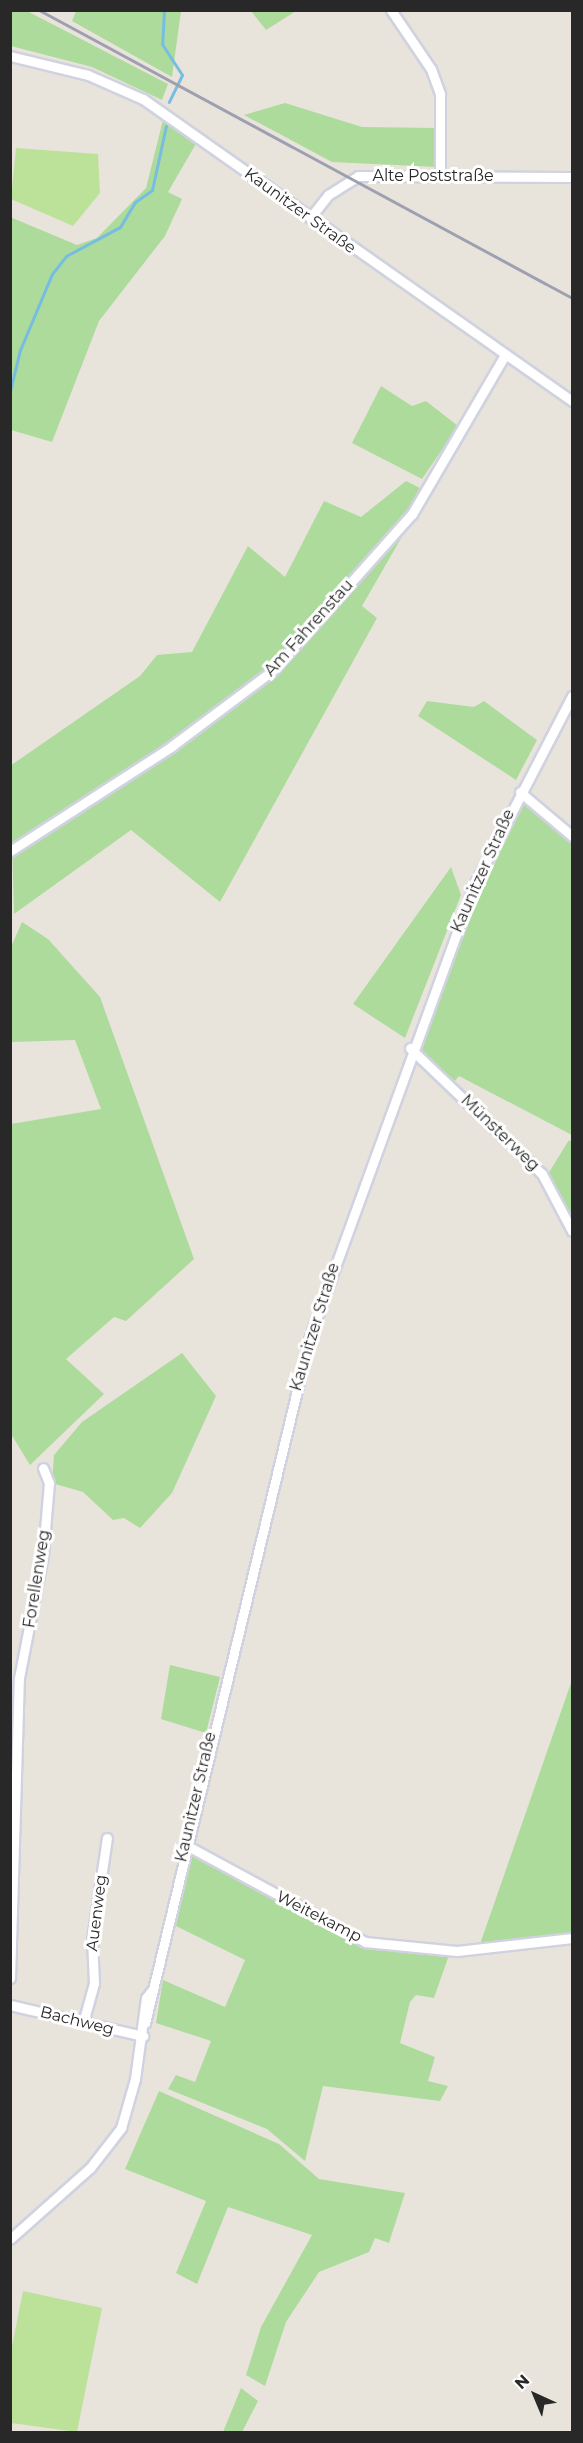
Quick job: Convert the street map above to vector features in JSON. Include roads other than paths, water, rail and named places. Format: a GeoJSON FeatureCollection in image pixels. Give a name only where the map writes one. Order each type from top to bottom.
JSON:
{"type":"FeatureCollection","features":[{"type":"Feature","properties":{"kind":"street"},"geometry":{"type":"LineString","coordinates":[[392,10],[431,69],[440,94],[440,175]]}},
{"type":"Feature","properties":{"kind":"street","name":"Kaunitzer Straße"},"geometry":{"type":"LineString","coordinates":[[10,56],[88,75],[143,99],[573,401]]}},
{"type":"Feature","properties":{"kind":"street","name":"Alte Poststraße"},"geometry":{"type":"LineString","coordinates":[[310,218],[328,195],[357,176],[573,177]]}},
{"type":"Feature","properties":{"kind":"street","name":"Am Fahrenstau"},"geometry":{"type":"LineString","coordinates":[[10,851],[172,746],[272,671],[412,514],[506,355]]}},
{"type":"Feature","properties":{"kind":"street","name":"Kaunitzer Straße"},"geometry":{"type":"LineString","coordinates":[[10,2239],[105,2152],[130,2104],[184,1844],[310,1336],[410,1048],[473,887],[520,792],[573,696]]}},
{"type":"Feature","properties":{"kind":"street"},"geometry":{"type":"LineString","coordinates":[[520,792],[573,836]]}},
{"type":"Feature","properties":{"kind":"street","name":"Münsterweg"},"geometry":{"type":"LineString","coordinates":[[410,1048],[542,1174],[573,1231]]}},
{"type":"Feature","properties":{"kind":"street","name":"Forellenweg"},"geometry":{"type":"LineString","coordinates":[[10,1978],[19,1677],[43,1554],[48,1483],[43,1468]]}},
{"type":"Feature","properties":{"kind":"street","name":"Auenweg"},"geometry":{"type":"LineString","coordinates":[[83,2023],[94,1983],[92,1939],[107,1838]]}},
{"type":"Feature","properties":{"kind":"street","name":"Weitekamp"},"geometry":{"type":"LineString","coordinates":[[184,1844],[365,1941],[457,1951],[573,1938]]}},
{"type":"Feature","properties":{"kind":"street","name":"Bachweg"},"geometry":{"type":"LineString","coordinates":[[10,2005],[143,2036]]}},
{"type":"Feature","properties":{"kind":"waterway"},"geometry":{"type":"LineString","coordinates":[[164,10],[162,44],[182,75],[169,102]]}},
{"type":"Feature","properties":{"kind":"waterway"},"geometry":{"type":"LineString","coordinates":[[10,391],[20,350],[52,274],[66,256],[120,227],[135,202],[152,190],[166,126]]}},
{"type":"Feature","properties":{"kind":"railway"},"geometry":{"type":"LineString","coordinates":[[39,10],[572,298]]}}]}
